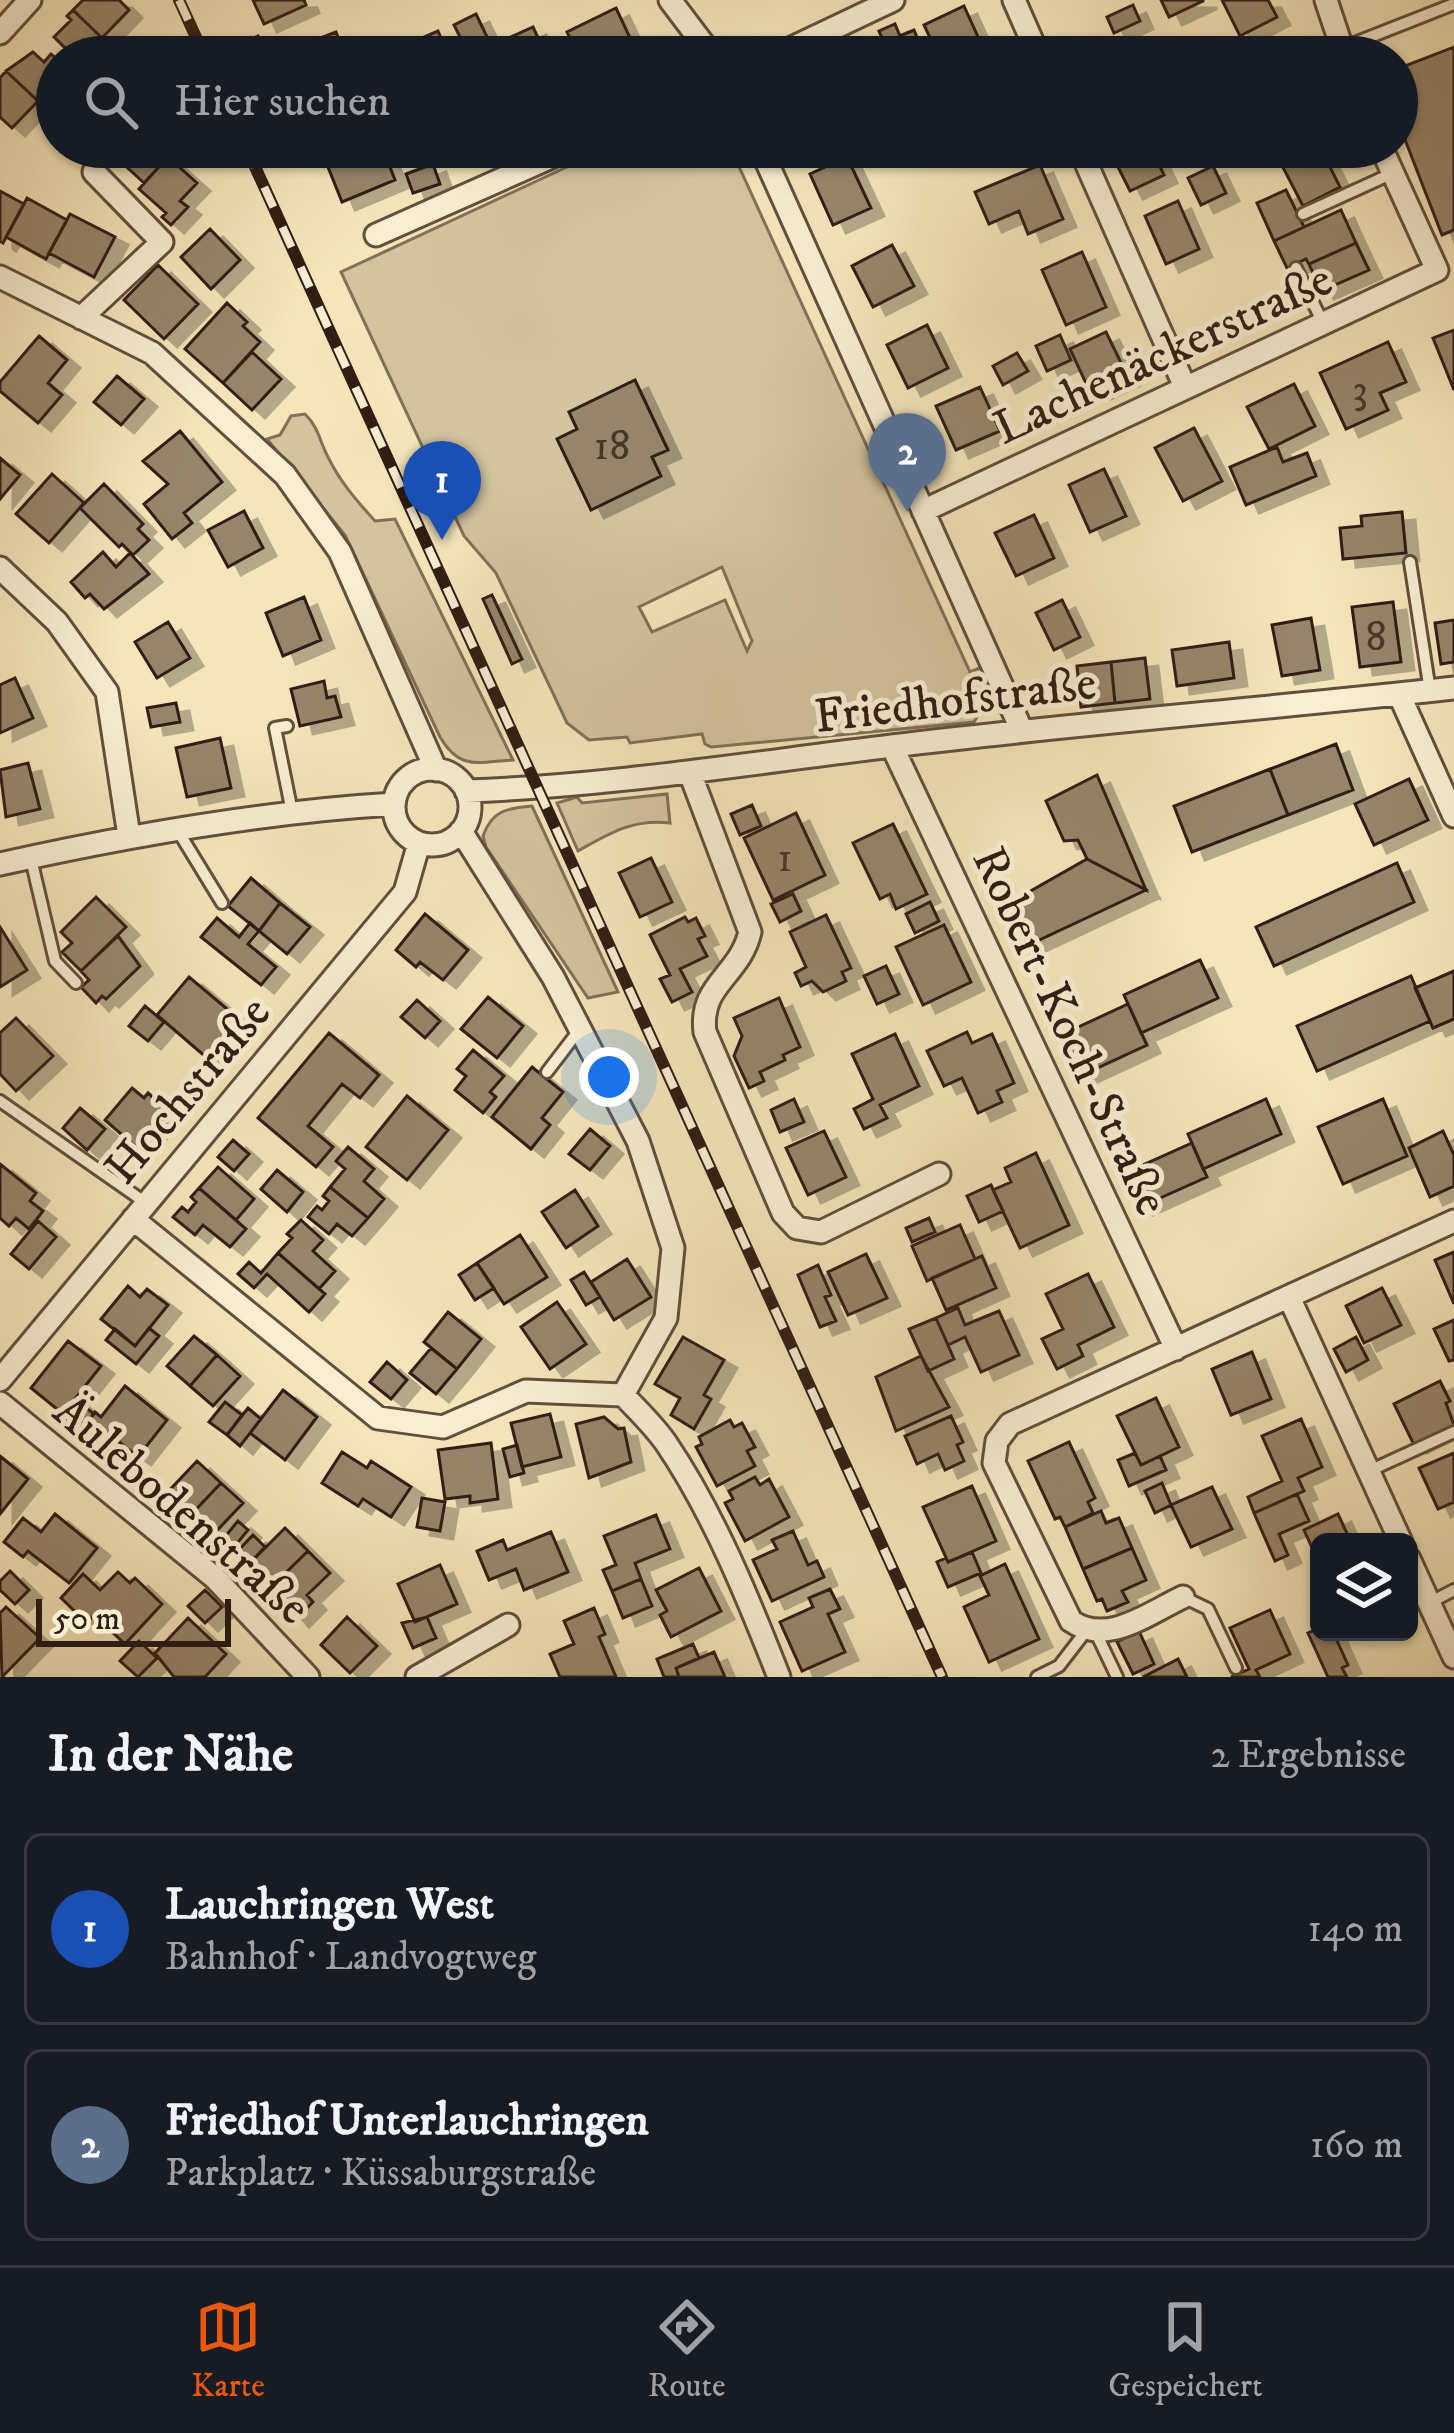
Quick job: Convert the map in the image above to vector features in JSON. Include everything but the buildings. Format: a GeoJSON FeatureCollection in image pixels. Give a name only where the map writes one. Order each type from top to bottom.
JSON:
{"type":"FeatureCollection","features":[{"type":"Feature","properties":{"kind":"street"},"geometry":{"type":"LineString","coordinates":[[0,33],[29,0]]}},
{"type":"Feature","properties":{"kind":"street"},"geometry":{"type":"LineString","coordinates":[[670,0],[697,36]]}},
{"type":"Feature","properties":{"kind":"street"},"geometry":{"type":"LineString","coordinates":[[817,36],[893,0]]}},
{"type":"Feature","properties":{"kind":"street"},"geometry":{"type":"LineString","coordinates":[[1014,0],[1030,36]]}},
{"type":"Feature","properties":{"kind":"street"},"geometry":{"type":"LineString","coordinates":[[1326,0],[1338,36]]}},
{"type":"Feature","properties":{"kind":"street"},"geometry":{"type":"LineString","coordinates":[[376,235],[527,168]]}},
{"type":"Feature","properties":{"kind":"street"},"geometry":{"type":"LineString","coordinates":[[769,168],[1022,731]]}},
{"type":"Feature","properties":{"kind":"street"},"geometry":{"type":"LineString","coordinates":[[1088,168],[1185,387]]}},
{"type":"Feature","properties":{"kind":"street"},"geometry":{"type":"LineString","coordinates":[[1391,168],[1393,173]]}},
{"type":"Feature","properties":{"kind":"street"},"geometry":{"type":"LineString","coordinates":[[81,318],[161,242],[94,172]]}},
{"type":"Feature","properties":{"kind":"street","name":"Lachenäckerstraße"},"geometry":{"type":"LineString","coordinates":[[923,511],[1437,270],[1393,173]]}},
{"type":"Feature","properties":{"kind":"street"},"geometry":{"type":"LineString","coordinates":[[0,277],[152,353],[285,476],[340,552],[436,770]]}},
{"type":"Feature","properties":{"kind":"street"},"geometry":{"type":"LineString","coordinates":[[0,568],[57,622],[106,692],[129,836]]}},
{"type":"Feature","properties":{"kind":"street","name":"Friedhofstraße"},"geometry":{"type":"LineString","coordinates":[[466,791],[538,789],[1022,731],[1454,688]]}},
{"type":"Feature","properties":{"kind":"street"},"geometry":{"type":"LineString","coordinates":[[1399,694],[1454,816]]}},
{"type":"Feature","properties":{"kind":"street","name":"Robert-Koch-Straße"},"geometry":{"type":"LineString","coordinates":[[892,746],[1176,1349]]}},
{"type":"Feature","properties":{"kind":"street"},"geometry":{"type":"LineString","coordinates":[[448,773],[466,791],[469,812],[461,831],[442,844],[418,843],[400,827],[394,804],[403,782],[413,774],[448,773]]}},
{"type":"Feature","properties":{"kind":"street"},"geometry":{"type":"LineString","coordinates":[[690,773],[750,932],[745,953],[702,1011],[705,1032],[783,1213],[796,1228],[821,1232],[939,1174]]}},
{"type":"Feature","properties":{"kind":"street"},"geometry":{"type":"LineString","coordinates":[[0,864],[176,828],[394,804]]}},
{"type":"Feature","properties":{"kind":"street"},"geometry":{"type":"LineString","coordinates":[[461,831],[553,977],[638,1141],[674,1248],[666,1318],[623,1395]]}},
{"type":"Feature","properties":{"kind":"street","name":"Hochstraße"},"geometry":{"type":"LineString","coordinates":[[0,1381],[405,892],[418,843]]}},
{"type":"Feature","properties":{"kind":"street"},"geometry":{"type":"LineString","coordinates":[[139,1211],[378,1418],[442,1427],[526,1391],[623,1395],[664,1439],[695,1490],[752,1608],[779,1677]]}},
{"type":"Feature","properties":{"kind":"street"},"geometry":{"type":"LineString","coordinates":[[1183,1597],[1104,1634],[1071,1622],[994,1463],[997,1441],[1010,1424],[1454,1221]]}},
{"type":"Feature","properties":{"kind":"street"},"geometry":{"type":"LineString","coordinates":[[1289,1297],[1397,1533]]}},
{"type":"Feature","properties":{"kind":"street","name":"Äulebodenstraße"},"geometry":{"type":"LineString","coordinates":[[0,1403],[215,1578],[308,1677]]}},
{"type":"Feature","properties":{"kind":"street"},"geometry":{"type":"LineString","coordinates":[[1418,1579],[1454,1657]]}},
{"type":"Feature","properties":{"kind":"street"},"geometry":{"type":"LineString","coordinates":[[417,1677],[508,1625]]}},
{"type":"Feature","properties":{"kind":"lane"},"geometry":{"type":"LineString","coordinates":[[1380,36],[1454,4]]}},
{"type":"Feature","properties":{"kind":"lane"},"geometry":{"type":"LineString","coordinates":[[1304,214],[1393,173]]}},
{"type":"Feature","properties":{"kind":"lane"},"geometry":{"type":"LineString","coordinates":[[1296,268],[1323,323]]}},
{"type":"Feature","properties":{"kind":"lane"},"geometry":{"type":"LineString","coordinates":[[1410,562],[1430,691]]}},
{"type":"Feature","properties":{"kind":"lane"},"geometry":{"type":"LineString","coordinates":[[287,726],[275,728],[292,812]]}},
{"type":"Feature","properties":{"kind":"lane"},"geometry":{"type":"LineString","coordinates":[[176,828],[221,903]]}},
{"type":"Feature","properties":{"kind":"lane"},"geometry":{"type":"LineString","coordinates":[[30,857],[55,961],[76,982]]}},
{"type":"Feature","properties":{"kind":"lane"},"geometry":{"type":"LineString","coordinates":[[548,1072],[580,1029]]}},
{"type":"Feature","properties":{"kind":"lane"},"geometry":{"type":"LineString","coordinates":[[0,1101],[139,1211]]}},
{"type":"Feature","properties":{"kind":"lane"},"geometry":{"type":"LineString","coordinates":[[1369,1471],[1454,1432]]}},
{"type":"Feature","properties":{"kind":"lane"},"geometry":{"type":"LineString","coordinates":[[1429,1603],[1454,1590]]}},
{"type":"Feature","properties":{"kind":"lane"},"geometry":{"type":"LineString","coordinates":[[1183,1597],[1208,1609],[1236,1668]]}},
{"type":"Feature","properties":{"kind":"lane"},"geometry":{"type":"LineString","coordinates":[[1037,1677],[1059,1666],[1091,1632],[1117,1677]]}},
{"type":"Feature","properties":{"kind":"shaded area"},"geometry":{"type":"Polygon","coordinates":[[[565,168],[740,168],[970,672],[987,665],[988,695],[974,722],[711,747],[702,734],[630,743],[627,737],[589,740],[567,723],[496,573],[464,536],[341,272],[565,168]],[[722,567],[639,607],[652,632],[725,600],[747,651],[752,641],[722,567]]]}},
{"type":"Feature","properties":{"kind":"shaded area"},"geometry":{"type":"Polygon","coordinates":[[[305,414],[338,475],[362,506],[375,521],[395,519],[513,760],[463,760],[440,737],[345,535],[267,439],[280,435],[291,416],[305,414]]]}},
{"type":"Feature","properties":{"kind":"shaded area"},"geometry":{"type":"Polygon","coordinates":[[[667,794],[670,823],[633,825],[578,851],[557,803],[577,797],[582,803],[667,794]]]}},
{"type":"Feature","properties":{"kind":"shaded area"},"geometry":{"type":"Polygon","coordinates":[[[532,806],[618,992],[588,998],[486,847],[483,836],[496,816],[532,806]]]}},
{"type":"Feature","properties":{"kind":"railway"},"geometry":{"type":"LineString","coordinates":[[179,0],[195,36]]}},
{"type":"Feature","properties":{"kind":"railway"},"geometry":{"type":"LineString","coordinates":[[256,168],[942,1677]]}},
{"type":"Feature","properties":{"kind":"place","name":"Friedhof Unterlauchringen"},"geometry":{"type":"Point","coordinates":[907,512]}},
{"type":"Feature","properties":{"kind":"place","name":"Lauchringen West"},"geometry":{"type":"Point","coordinates":[442,540]}}]}
